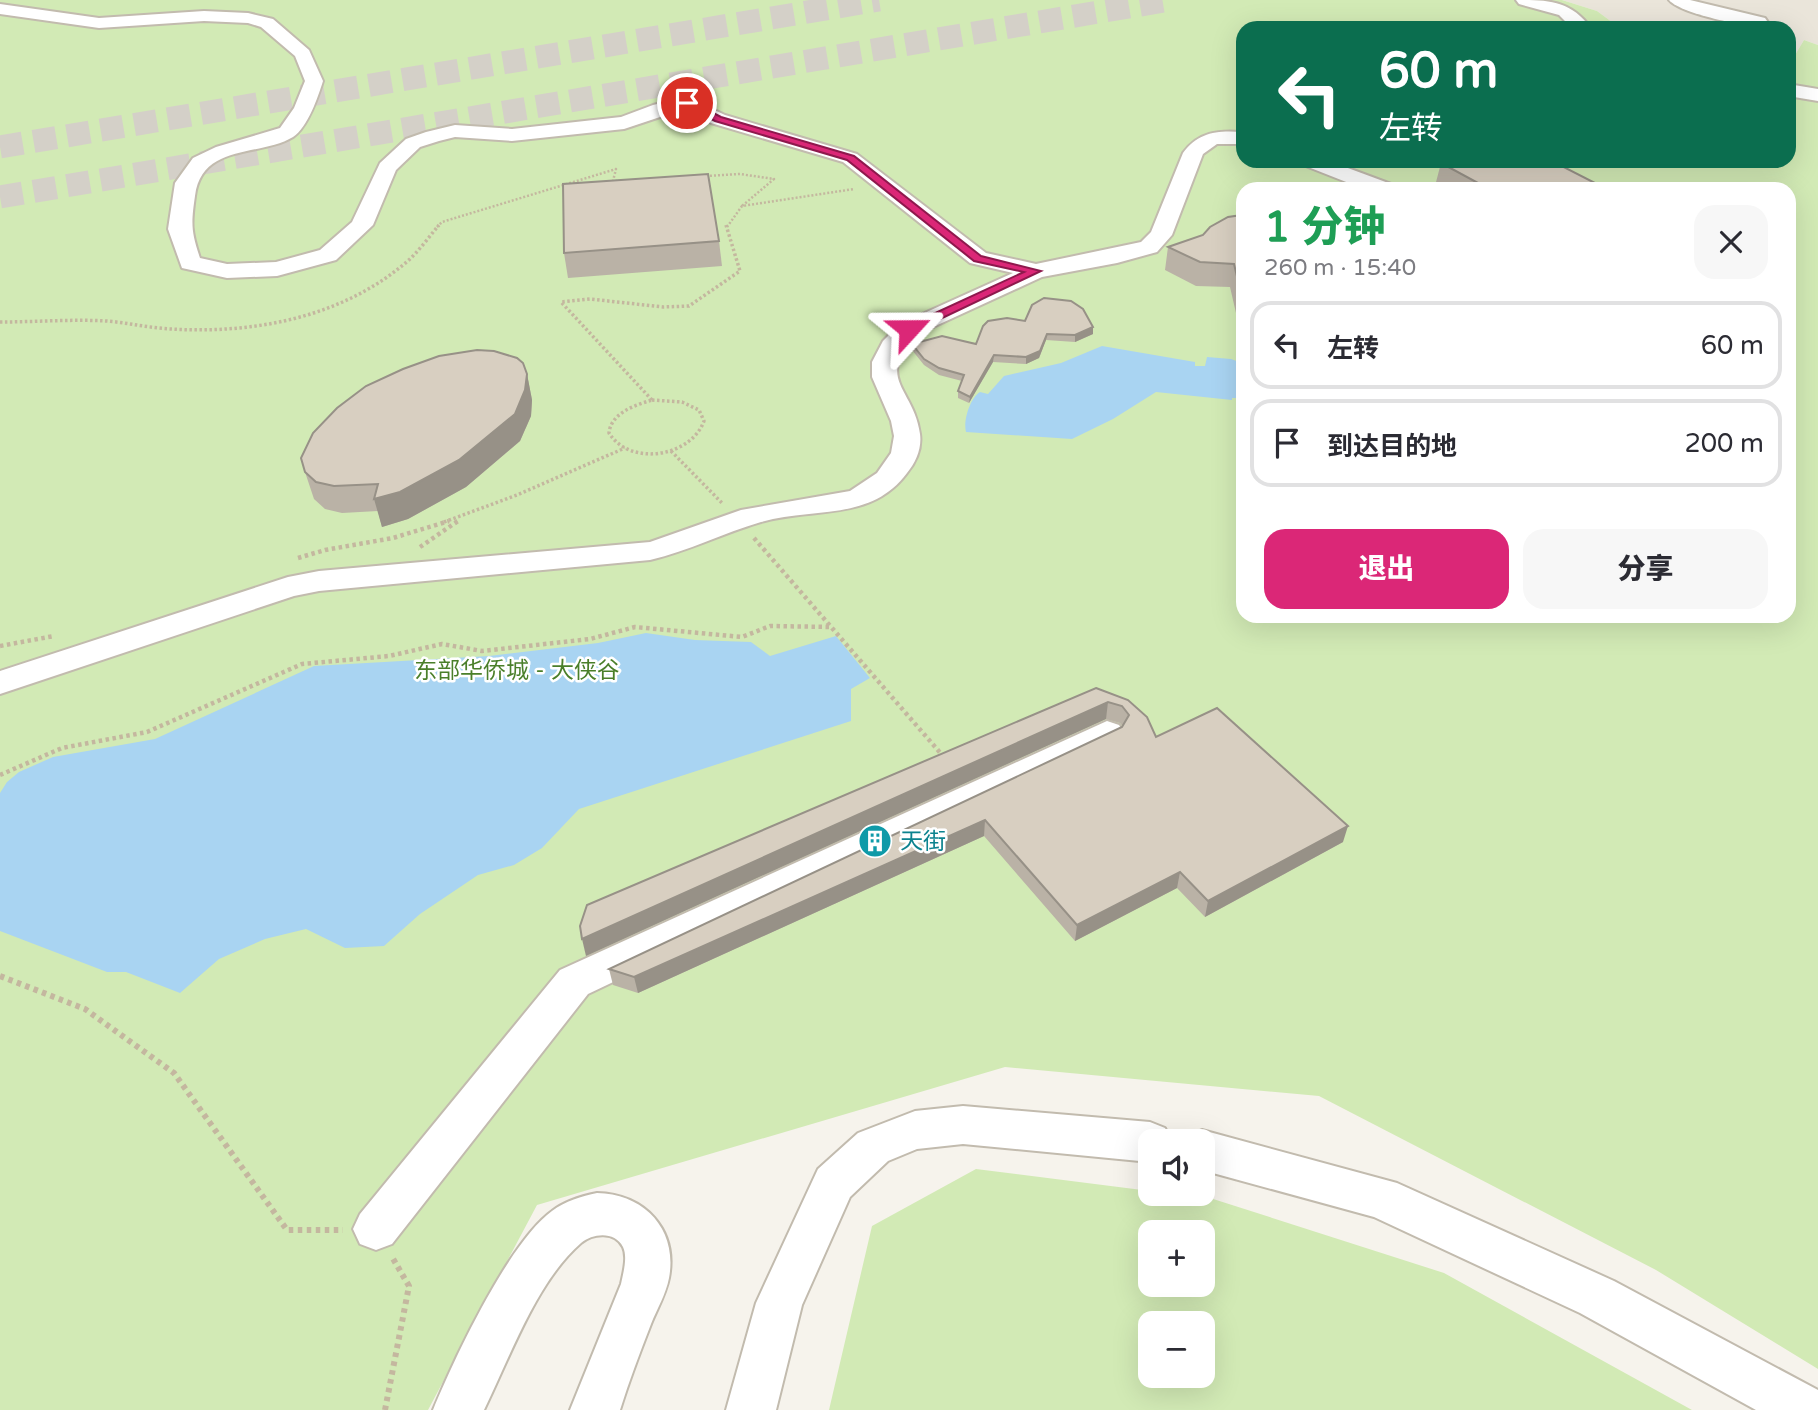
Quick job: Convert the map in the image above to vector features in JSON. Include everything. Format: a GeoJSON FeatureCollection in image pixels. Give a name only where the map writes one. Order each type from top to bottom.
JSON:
{"type":"FeatureCollection","features":[{"type":"Feature","properties":{"kind":"street"},"geometry":{"type":"LineString","coordinates":[[1525,0],[1565,11],[1575,21]]}},
{"type":"Feature","properties":{"kind":"street"},"geometry":{"type":"LineString","coordinates":[[1678,0],[1686,5],[1755,21]]}},
{"type":"Feature","properties":{"kind":"street"},"geometry":{"type":"LineString","coordinates":[[0,9],[99,23],[204,16],[248,18],[267,23],[303,54],[314,81],[304,109],[287,132],[223,151],[200,162],[186,183],[179,229],[190,263],[227,271],[277,269],[328,255],[362,225],[387,167],[413,143],[455,131],[512,135],[624,123],[660,109],[687,103],[718,119],[850,158],[978,258],[1036,271]]}},
{"type":"Feature","properties":{"kind":"street"},"geometry":{"type":"LineString","coordinates":[[1796,91],[1818,95]]}},
{"type":"Feature","properties":{"kind":"street"},"geometry":{"type":"LineString","coordinates":[[0,682],[288,587],[319,581],[650,551],[668,548],[738,519],[776,510],[836,504],[860,497],[893,473],[905,454],[908,438],[886,381],[883,363],[887,351],[909,329],[1036,271],[1149,247],[1161,235],[1193,153],[1200,143],[1214,137],[1236,138]]}},
{"type":"Feature","properties":{"kind":"street"},"geometry":{"type":"LineString","coordinates":[[1328,168],[1365,182]]}},
{"type":"Feature","properties":{"kind":"street"},"geometry":{"type":"LineString","coordinates":[[376,1229],[574,982],[1107,733]]}},
{"type":"Feature","properties":{"kind":"street"},"geometry":{"type":"LineString","coordinates":[[751,1410],[779,1303],[814,1226],[834,1183],[873,1147],[915,1130],[963,1125],[1138,1141]]}},
{"type":"Feature","properties":{"kind":"street"},"geometry":{"type":"LineString","coordinates":[[1215,1153],[1381,1198],[1597,1297],[1805,1410]]}},
{"type":"Feature","properties":{"kind":"street"},"geometry":{"type":"LineString","coordinates":[[458,1410],[541,1255],[566,1227],[599,1212],[621,1217],[638,1230],[645,1241],[647,1256],[645,1283],[595,1410]]}},
{"type":"Feature","properties":{"kind":"path"},"geometry":{"type":"LineString","coordinates":[[0,322],[106,321],[170,329],[211,330],[278,324],[326,309],[372,288],[405,264],[442,222],[616,169],[613,181],[626,180]]}},
{"type":"Feature","properties":{"kind":"path"},"geometry":{"type":"LineString","coordinates":[[652,400],[561,302],[590,299],[663,307],[689,306],[740,271],[726,225],[742,206],[774,179],[740,174],[702,176]]}},
{"type":"Feature","properties":{"kind":"path"},"geometry":{"type":"LineString","coordinates":[[742,206],[885,184]]}},
{"type":"Feature","properties":{"kind":"path"},"geometry":{"type":"LineString","coordinates":[[652,400],[682,402],[702,414],[705,422],[703,430],[696,439],[670,451],[654,453],[625,448],[615,442],[610,433],[610,425],[615,416],[637,404],[652,400]]}},
{"type":"Feature","properties":{"kind":"path"},"geometry":{"type":"LineString","coordinates":[[670,451],[738,519],[976,794]]}},
{"type":"Feature","properties":{"kind":"path"},"geometry":{"type":"LineString","coordinates":[[0,775],[62,748],[147,732],[302,664],[389,656],[442,644],[482,651],[590,639],[635,627],[742,637],[770,626],[831,626]]}},
{"type":"Feature","properties":{"kind":"path"},"geometry":{"type":"LineString","coordinates":[[0,976],[85,1009],[174,1073],[286,1230],[376,1229],[409,1286],[385,1410]]}},
{"type":"Feature","properties":{"kind":"shaded area"},"geometry":{"type":"Polygon","coordinates":[[[1562,0],[1818,0],[1818,45],[1804,40],[1796,53],[1796,21],[1611,21],[1597,11],[1562,0]]]}},
{"type":"Feature","properties":{"kind":"green space","name":"东部华侨城 - 大侠谷"},"geometry":{"type":"Polygon","coordinates":[[[0,0],[1562,0],[1597,11],[1611,21],[1236,21],[1236,168],[1796,168],[1796,53],[1804,40],[1818,45],[1818,1369],[1656,1270],[1319,1096],[1005,1067],[537,1205],[428,1410],[0,1410],[0,0]]]}},
{"type":"Feature","properties":{"kind":"green space"},"geometry":{"type":"Polygon","coordinates":[[[976,1169],[1138,1189],[1138,1206],[1215,1206],[1215,1200],[1444,1273],[1692,1410],[829,1410],[872,1226],[976,1169]]]}},
{"type":"Feature","properties":{"kind":"water"},"geometry":{"type":"Polygon","coordinates":[[[1102,346],[1195,362],[1195,366],[1205,366],[1207,357],[1231,359],[1236,361],[1236,398],[1232,400],[1156,392],[1113,419],[1072,439],[966,432],[966,416],[970,404],[980,392],[988,394],[1004,376],[1061,363],[1102,346]]]}},
{"type":"Feature","properties":{"kind":"water"},"geometry":{"type":"Polygon","coordinates":[[[646,633],[695,640],[751,642],[770,656],[836,636],[870,678],[851,689],[851,721],[579,809],[542,848],[514,865],[478,875],[420,914],[384,946],[345,948],[306,929],[265,939],[219,959],[180,993],[126,972],[107,972],[0,931],[0,793],[7,782],[19,772],[53,757],[155,739],[314,666],[489,656],[598,643],[646,633]]]}},
{"type":"Feature","properties":{"kind":"building"},"geometry":{"type":"Polygon","coordinates":[[[1450,168],[1566,168],[1593,182],[1476,182],[1450,168]]]}},
{"type":"Feature","properties":{"kind":"building"},"geometry":{"type":"Polygon","coordinates":[[[708,174],[719,241],[564,253],[563,184],[708,174]]]}},
{"type":"Feature","properties":{"kind":"building"},"geometry":{"type":"Polygon","coordinates":[[[1236,216],[1236,272],[1234,264],[1200,262],[1168,247],[1203,235],[1210,227],[1228,217],[1236,216]]]}},
{"type":"Feature","properties":{"kind":"building"},"geometry":{"type":"Polygon","coordinates":[[[1044,298],[1071,301],[1083,309],[1093,327],[1075,335],[1047,334],[1040,351],[1026,357],[994,355],[970,397],[958,391],[964,375],[939,368],[924,359],[912,344],[942,336],[976,344],[983,326],[988,321],[1007,318],[1025,321],[1032,305],[1044,298]]]}},
{"type":"Feature","properties":{"kind":"building"},"geometry":{"type":"Polygon","coordinates":[[[477,350],[494,351],[517,358],[523,363],[527,374],[525,390],[515,414],[459,460],[400,492],[374,499],[378,484],[334,486],[316,482],[305,472],[301,458],[313,433],[337,408],[366,386],[439,356],[477,350]]]}},
{"type":"Feature","properties":{"kind":"building"},"geometry":{"type":"Polygon","coordinates":[[[1096,688],[1128,700],[1147,717],[1156,737],[1217,708],[1348,826],[1208,901],[1180,872],[1077,925],[985,820],[634,977],[609,969],[1122,727],[1129,715],[1122,706],[1108,702],[582,939],[580,926],[587,905],[1096,688]]]}},
{"type":"Feature","properties":{"kind":"tunnel"},"geometry":{"type":"LineString","coordinates":[[0,147],[879,0]]}},
{"type":"Feature","properties":{"kind":"tunnel"},"geometry":{"type":"LineString","coordinates":[[0,197],[1170,0]]}},
{"type":"Feature","properties":{"kind":"place","name":"天街"},"geometry":{"type":"Point","coordinates":[875,841]}},
{"type":"Feature","properties":{"kind":"route"},"geometry":{"type":"LineString","coordinates":[[687,103],[718,119],[850,158],[978,258],[1036,271],[909,329]]}}]}
